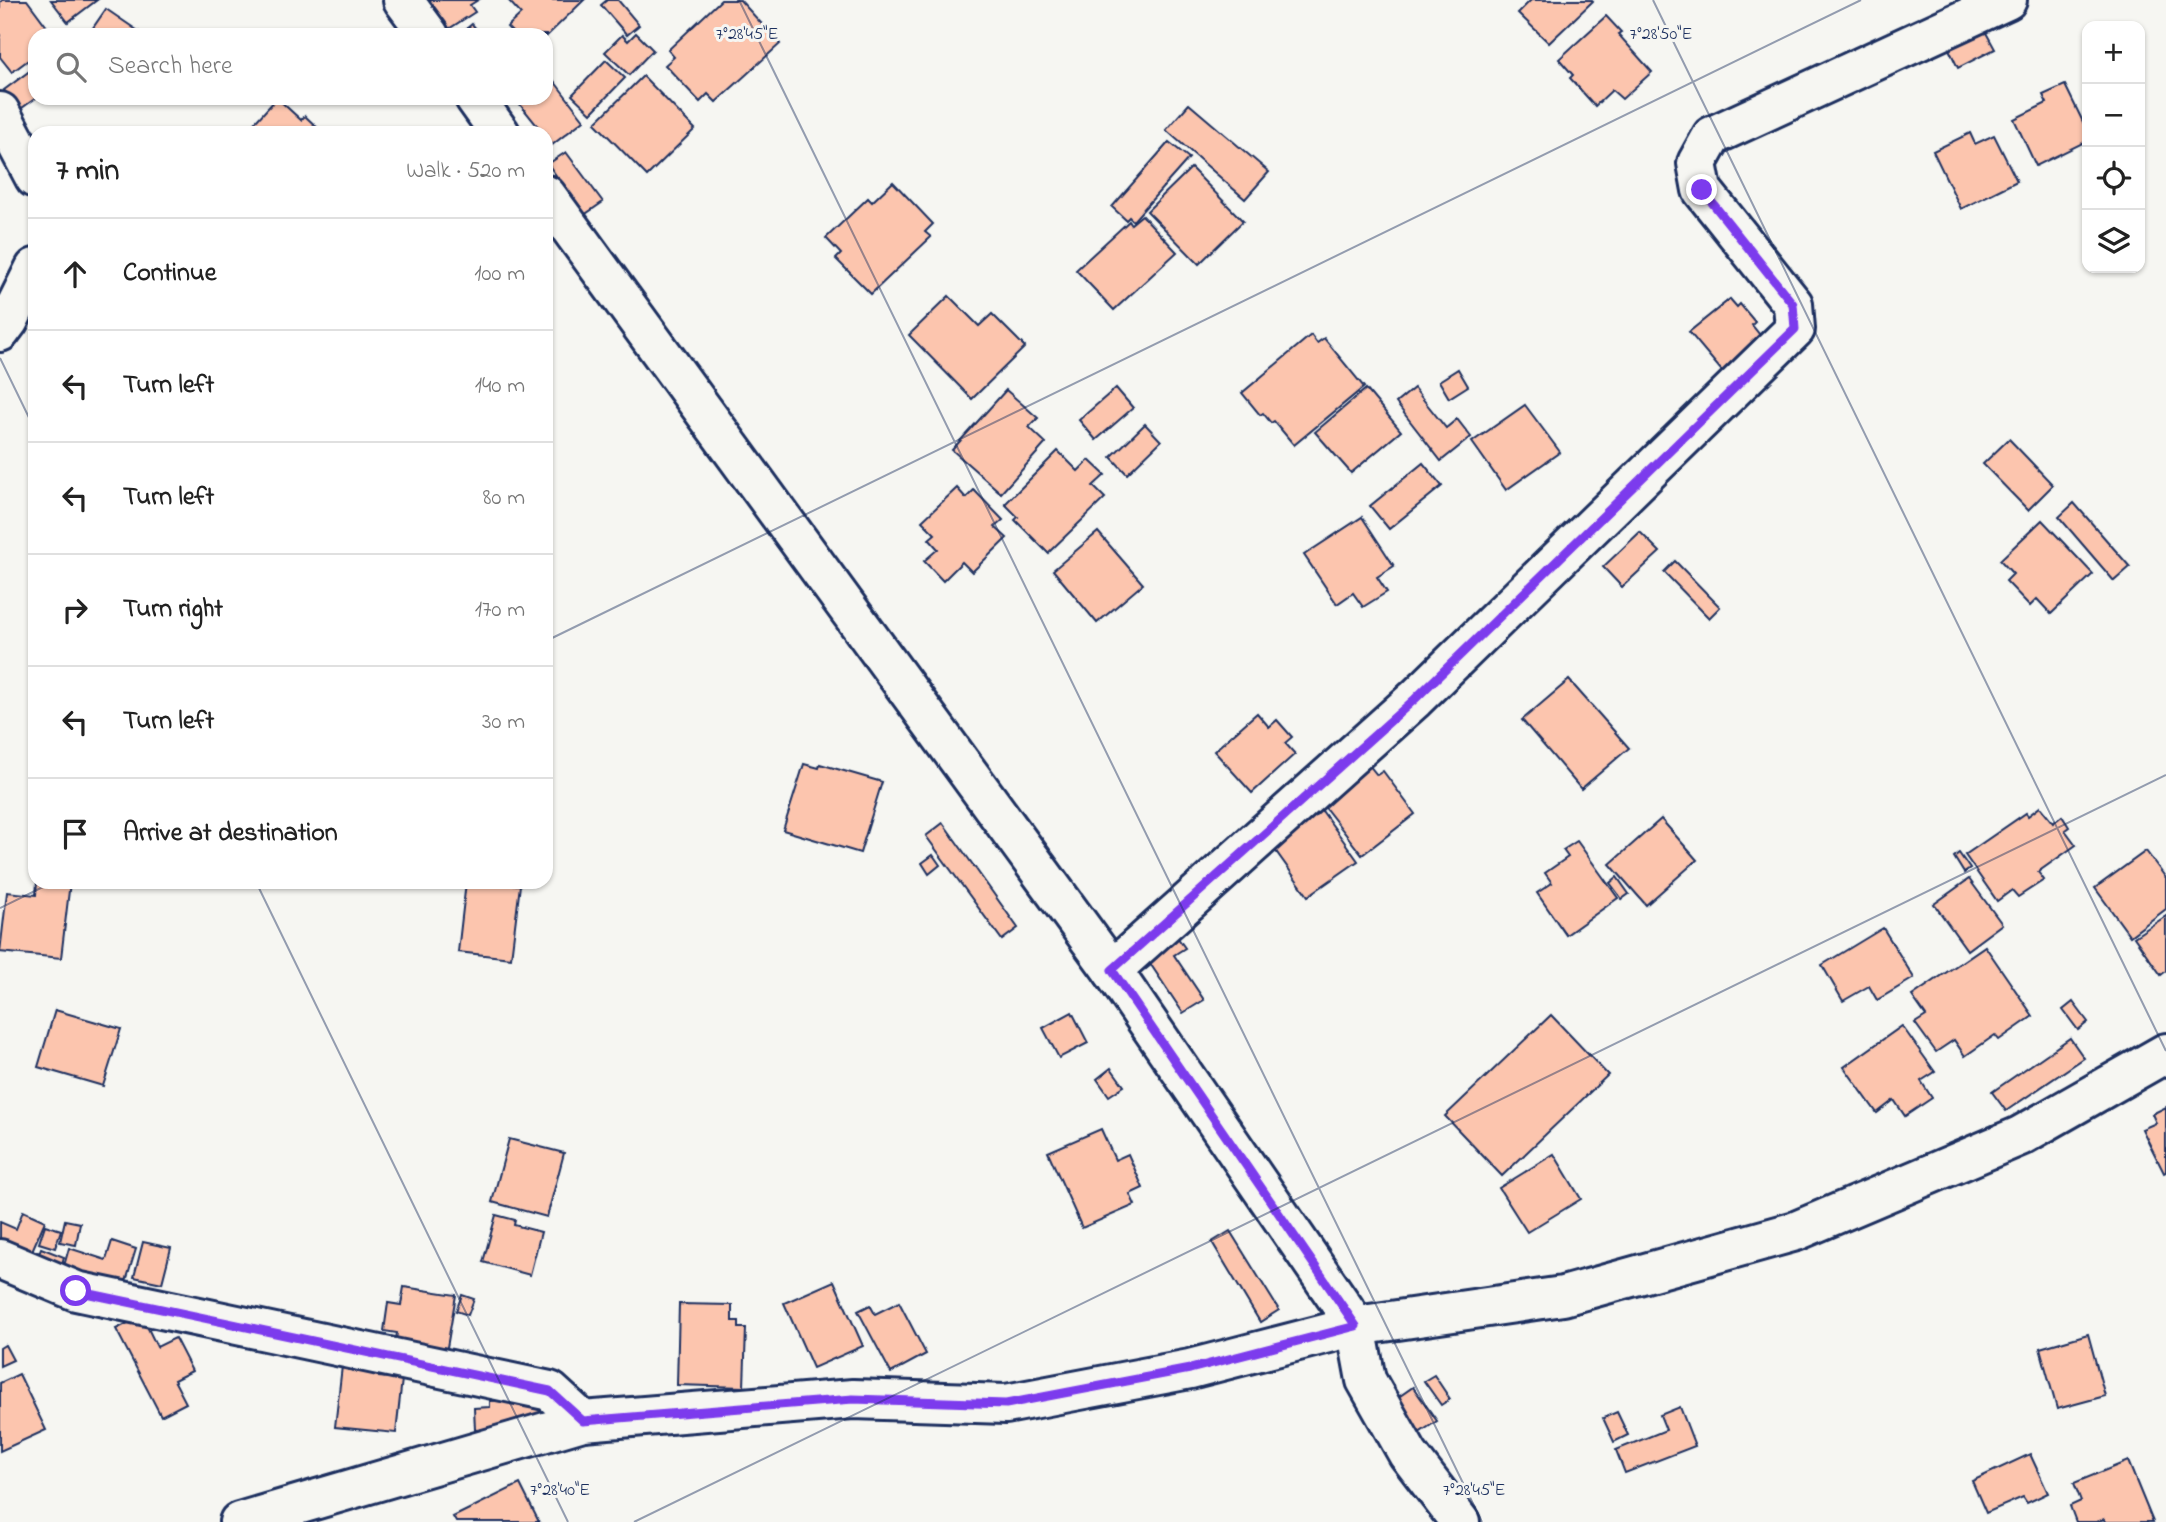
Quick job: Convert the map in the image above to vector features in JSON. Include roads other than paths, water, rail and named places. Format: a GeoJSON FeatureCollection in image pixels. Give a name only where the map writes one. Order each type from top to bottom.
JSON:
{"type":"FeatureCollection","features":[{"type":"Feature","properties":{"kind":"street"},"geometry":{"type":"LineString","coordinates":[[403,0],[424,28]]}},
{"type":"Feature","properties":{"kind":"street"},"geometry":{"type":"LineString","coordinates":[[1112,970],[1415,699],[1795,329],[1793,304],[1702,190],[1697,163],[1712,136],[2007,0]]}},
{"type":"Feature","properties":{"kind":"street"},"geometry":{"type":"LineString","coordinates":[[480,105],[495,126]]}},
{"type":"Feature","properties":{"kind":"street"},"geometry":{"type":"LineString","coordinates":[[0,112],[28,165]]}},
{"type":"Feature","properties":{"kind":"street"},"geometry":{"type":"LineString","coordinates":[[553,205],[1112,970],[1356,1326],[1366,1380],[1408,1454],[1460,1522]]}},
{"type":"Feature","properties":{"kind":"street"},"geometry":{"type":"LineString","coordinates":[[0,332],[28,282]]}},
{"type":"Feature","properties":{"kind":"street"},"geometry":{"type":"LineString","coordinates":[[239,1522],[583,1421],[853,1399],[1006,1404],[1190,1369],[1356,1326],[1563,1296],[1796,1231],[2020,1136],[2166,1053]]}},
{"type":"Feature","properties":{"kind":"street"},"geometry":{"type":"LineString","coordinates":[[0,1259],[76,1291],[550,1391],[583,1421]]}}]}
